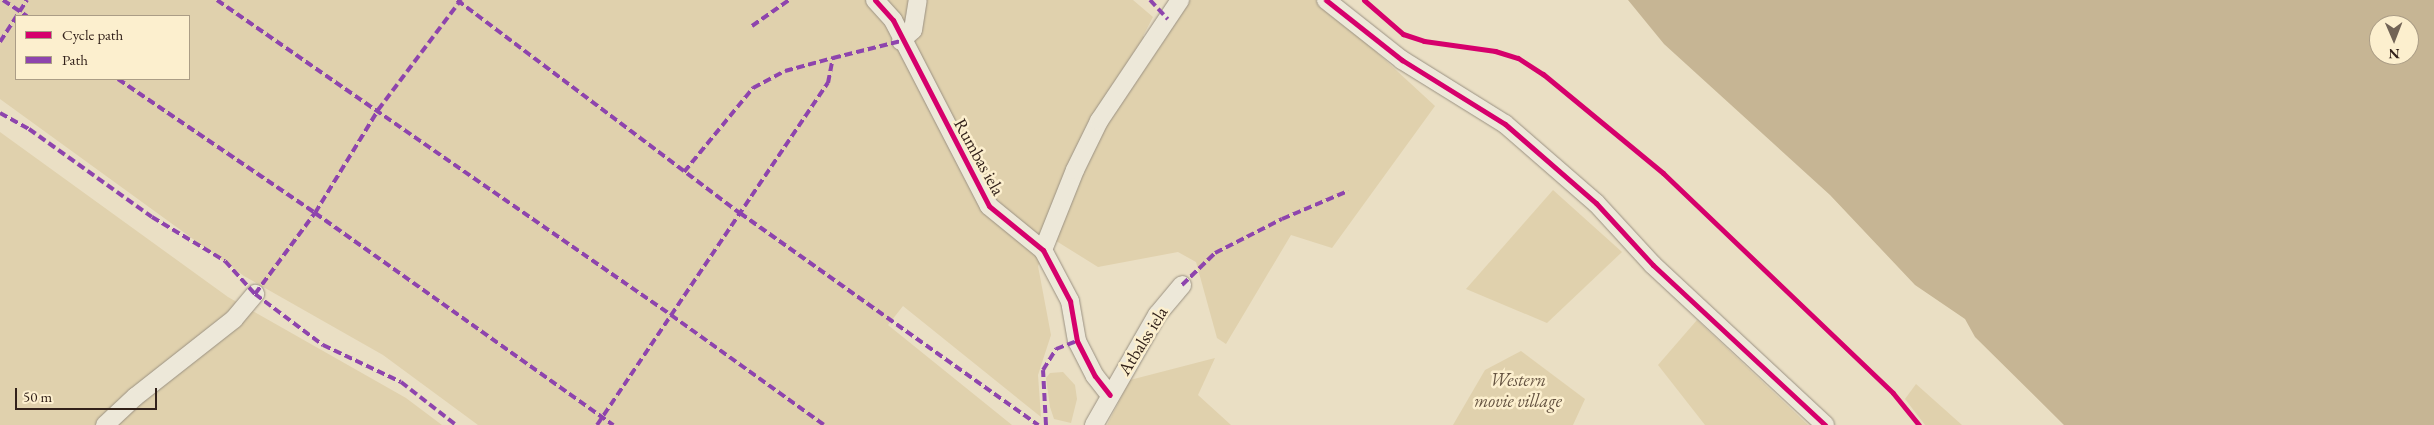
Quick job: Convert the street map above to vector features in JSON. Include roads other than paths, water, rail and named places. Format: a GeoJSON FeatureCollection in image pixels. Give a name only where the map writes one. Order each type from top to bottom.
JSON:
{"type":"FeatureCollection","features":[{"type":"Feature","properties":{"kind":"street","name":"Rumbas iela"},"geometry":{"type":"LineString","coordinates":[[875,0],[893,20],[901,41],[989,206],[1043,250],[1070,301],[1077,341],[1095,376],[1110,395]]}},
{"type":"Feature","properties":{"kind":"street"},"geometry":{"type":"LineString","coordinates":[[901,41],[913,30],[918,0]]}},
{"type":"Feature","properties":{"kind":"street"},"geometry":{"type":"LineString","coordinates":[[1043,250],[1075,170],[1100,121],[1180,0]]}},
{"type":"Feature","properties":{"kind":"street"},"geometry":{"type":"LineString","coordinates":[[1326,0],[1402,60],[1504,124],[1596,203],[1653,264],[1825,425]]}},
{"type":"Feature","properties":{"kind":"street","name":"Atbalss iela"},"geometry":{"type":"LineString","coordinates":[[1094,425],[1156,315],[1182,285]]}},
{"type":"Feature","properties":{"kind":"street"},"geometry":{"type":"LineString","coordinates":[[105,425],[135,397],[234,318],[254,294]]}},
{"type":"Feature","properties":{"kind":"park label","name":"Western movie village"},"geometry":{"type":"Point","coordinates":[1518,391]}}]}
